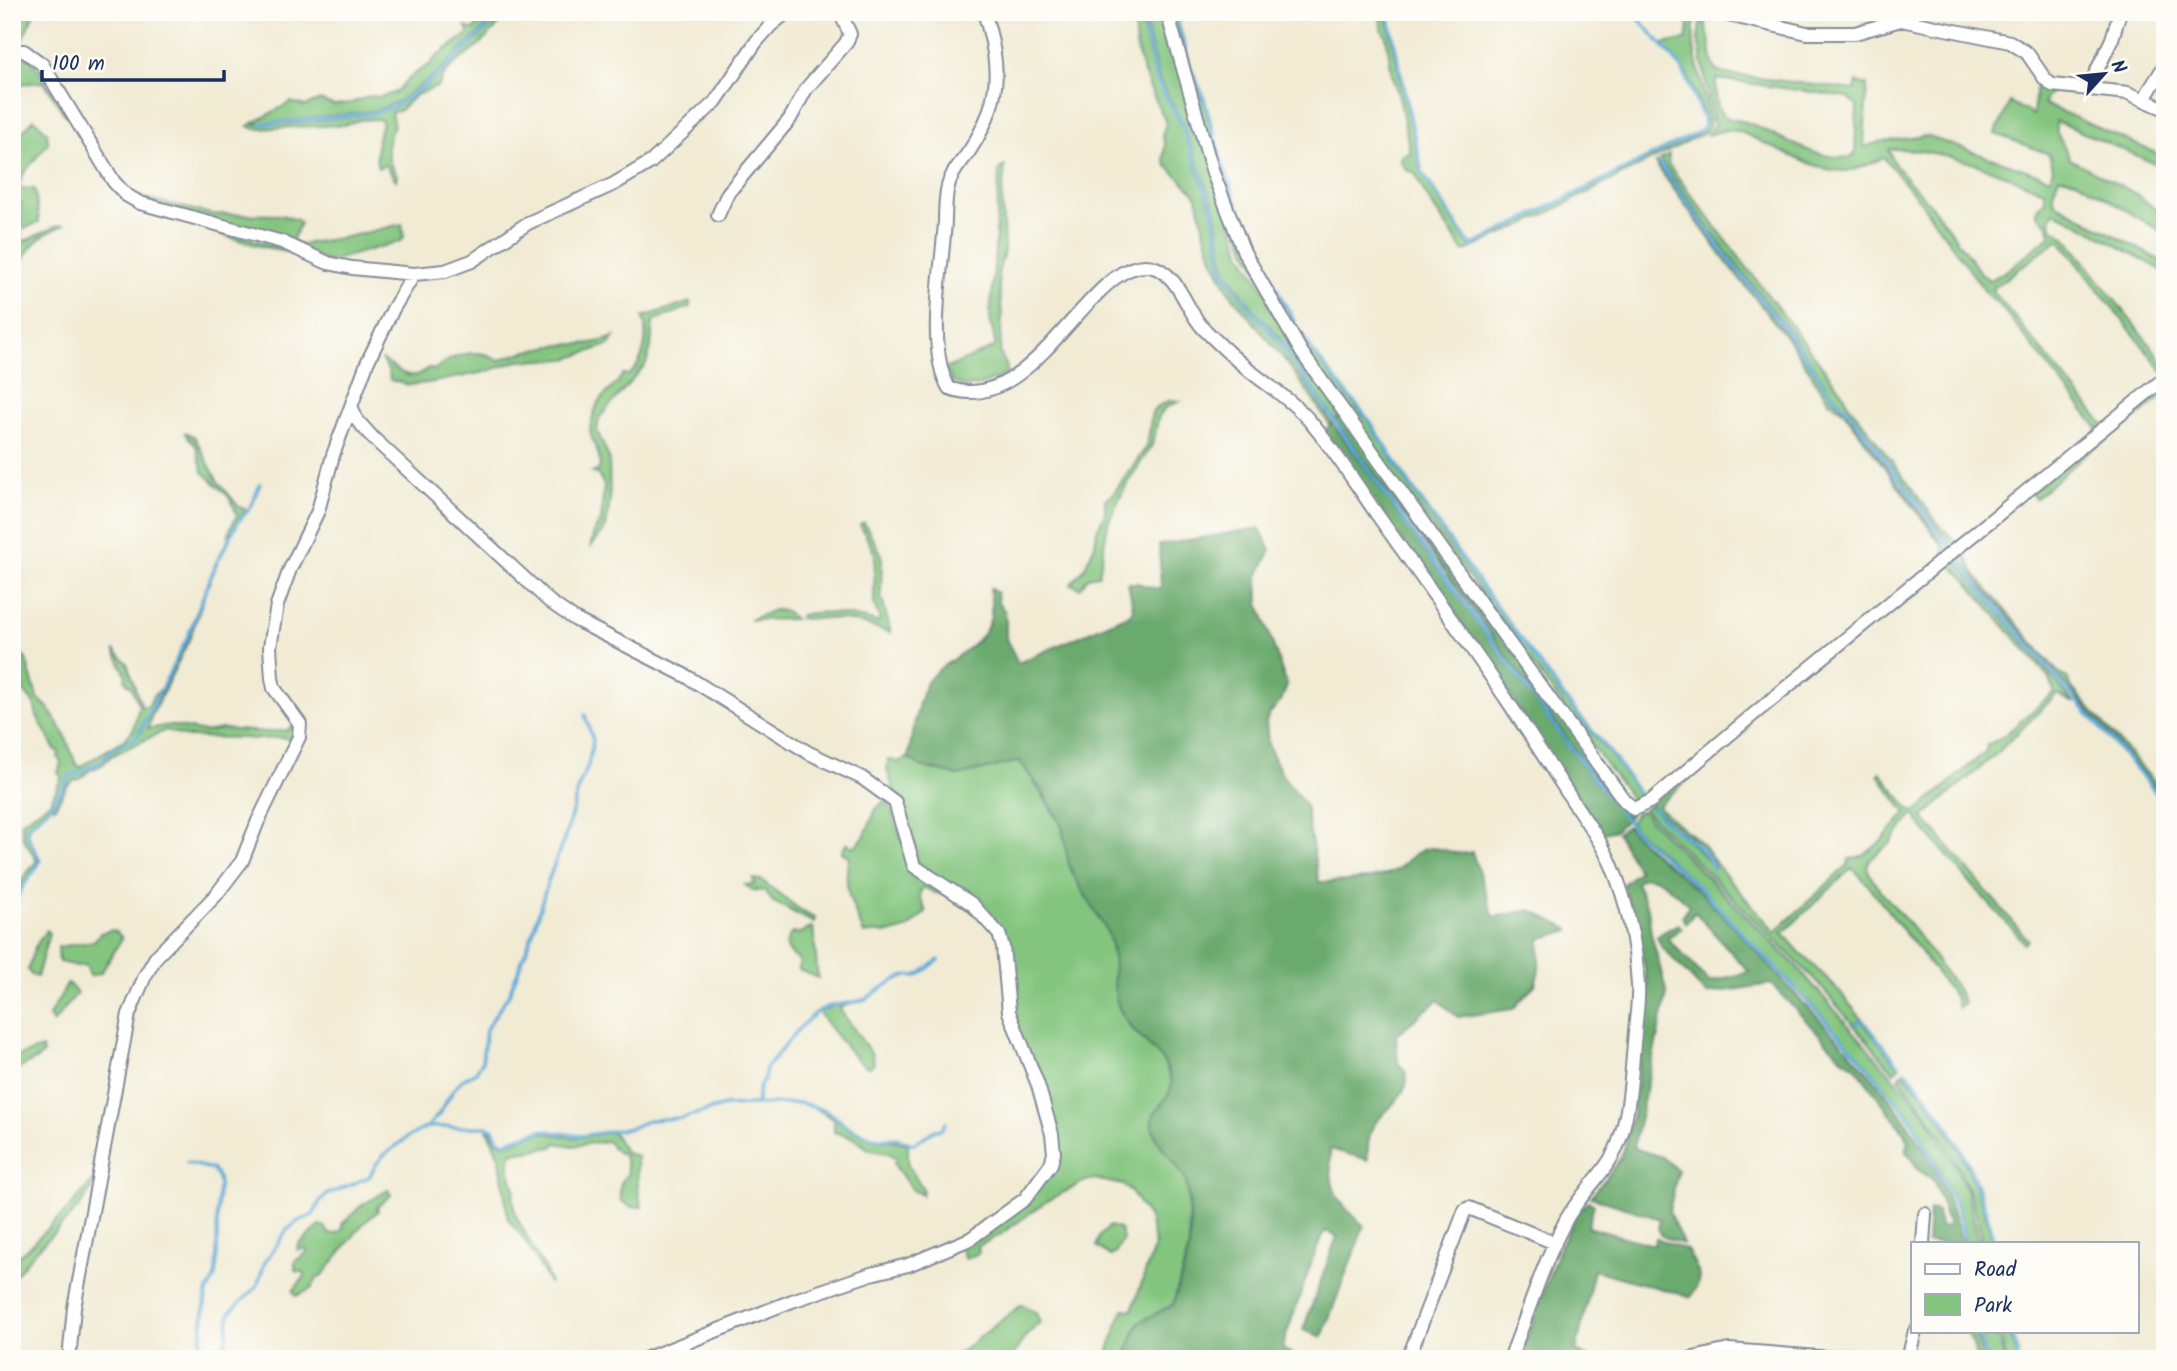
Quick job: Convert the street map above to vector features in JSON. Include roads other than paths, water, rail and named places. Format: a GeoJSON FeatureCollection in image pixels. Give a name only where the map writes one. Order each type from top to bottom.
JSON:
{"type":"FeatureCollection","features":[{"type":"Feature","properties":{"kind":"street"},"geometry":{"type":"LineString","coordinates":[[12,51],[24,51],[42,64],[114,183],[126,195],[140,203],[282,242],[328,263],[414,274],[445,271],[465,264],[499,244],[528,222],[614,184],[650,162],[716,101],[756,42],[771,25],[788,12]]}},
{"type":"Feature","properties":{"kind":"street"},"geometry":{"type":"LineString","coordinates":[[718,215],[728,193],[790,119],[806,89],[846,43],[850,34],[840,12]]}},
{"type":"Feature","properties":{"kind":"street"},"geometry":{"type":"LineString","coordinates":[[984,12],[996,70],[991,111],[948,185],[938,313],[940,356],[949,388],[986,390],[1002,384],[1046,351],[1113,278],[1127,269],[1142,265],[1159,269],[1171,280],[1200,324],[1244,366],[1278,391],[1305,416],[1328,444],[1482,663],[1595,835],[1610,861],[1624,896],[1634,942],[1639,990],[1630,1084],[1621,1138],[1612,1158],[1567,1217],[1511,1358]]}},
{"type":"Feature","properties":{"kind":"street"},"geometry":{"type":"LineString","coordinates":[[1167,12],[1213,173],[1244,252],[1302,353],[1514,650],[1624,800],[1634,809],[1651,801],[2165,378]]}},
{"type":"Feature","properties":{"kind":"street"},"geometry":{"type":"LineString","coordinates":[[1715,12],[1736,19],[1807,33],[1855,33],[1901,20],[2010,42],[2027,53],[2052,85],[2128,93],[2165,109]]}},
{"type":"Feature","properties":{"kind":"street"},"geometry":{"type":"LineString","coordinates":[[2088,89],[2112,39],[2120,12]]}},
{"type":"Feature","properties":{"kind":"street"},"geometry":{"type":"LineString","coordinates":[[2144,99],[2165,65]]}},
{"type":"Feature","properties":{"kind":"street"},"geometry":{"type":"LineString","coordinates":[[69,1359],[74,1308],[129,1014],[156,957],[216,895],[242,861],[258,821],[299,737],[300,724],[274,688],[270,647],[272,626],[284,584],[318,511],[336,444],[376,341],[414,274]]}},
{"type":"Feature","properties":{"kind":"street"},"geometry":{"type":"LineString","coordinates":[[352,408],[356,419],[373,439],[551,602],[576,620],[686,677],[809,752],[862,778],[889,796],[895,802],[914,866],[972,904],[999,934],[1003,947],[1009,1012],[1038,1085],[1052,1134],[1054,1153],[1051,1164],[1038,1184],[1025,1199],[992,1225],[951,1248],[908,1265],[871,1274],[792,1301],[645,1359]]}},
{"type":"Feature","properties":{"kind":"street"},"geometry":{"type":"LineString","coordinates":[[1408,1359],[1465,1210],[1469,1208],[1555,1243]]}},
{"type":"Feature","properties":{"kind":"street"},"geometry":{"type":"LineString","coordinates":[[1923,1242],[1925,1214]]}},
{"type":"Feature","properties":{"kind":"street"},"geometry":{"type":"LineString","coordinates":[[1903,1359],[1909,1355],[1915,1332]]}},
{"type":"Feature","properties":{"kind":"street"},"geometry":{"type":"LineString","coordinates":[[1689,1359],[1729,1350],[1844,1359]]}},
{"type":"Feature","properties":{"kind":"waterway"},"geometry":{"type":"LineString","coordinates":[[261,124],[376,113],[400,103],[437,76],[503,12]]}},
{"type":"Feature","properties":{"kind":"waterway"},"geometry":{"type":"LineString","coordinates":[[1151,12],[1144,24],[1157,80],[1182,125],[1213,209],[1223,271],[1254,313],[1278,339],[1406,524],[1635,831],[1702,890],[1857,1054],[1912,1120],[1958,1210],[1965,1242]]}},
{"type":"Feature","properties":{"kind":"waterway"},"geometry":{"type":"LineString","coordinates":[[1175,12],[1191,69],[1203,95],[1220,157],[1250,240],[1295,322]]}},
{"type":"Feature","properties":{"kind":"waterway"},"geometry":{"type":"LineString","coordinates":[[1388,12],[1422,172],[1471,246],[1701,131],[1703,118],[1682,68],[1633,12]]}},
{"type":"Feature","properties":{"kind":"waterway"},"geometry":{"type":"LineString","coordinates":[[1660,164],[1723,252],[1789,334],[1830,392],[1847,409],[1950,547]]}},
{"type":"Feature","properties":{"kind":"waterway"},"geometry":{"type":"LineString","coordinates":[[1300,331],[1311,349],[1369,420],[1409,483],[1480,584],[1564,697],[1614,757],[1643,800]]}},
{"type":"Feature","properties":{"kind":"waterway"},"geometry":{"type":"LineString","coordinates":[[12,905],[40,860],[27,831],[30,825],[51,806],[70,776],[100,763],[113,748],[135,739],[187,638],[216,564],[238,522],[252,505],[260,484]]}},
{"type":"Feature","properties":{"kind":"waterway"},"geometry":{"type":"LineString","coordinates":[[1956,555],[1979,587],[2165,803]]}},
{"type":"Feature","properties":{"kind":"waterway"},"geometry":{"type":"LineString","coordinates":[[428,1126],[439,1114],[454,1089],[462,1080],[476,1072],[482,1062],[486,1029],[509,994],[531,938],[580,783],[588,766],[593,740],[585,715]]}},
{"type":"Feature","properties":{"kind":"waterway"},"geometry":{"type":"LineString","coordinates":[[1651,808],[1701,849],[1713,869]]}},
{"type":"Feature","properties":{"kind":"waterway"},"geometry":{"type":"LineString","coordinates":[[757,1104],[759,1087],[764,1080],[766,1068],[810,1018],[827,1007],[865,1000],[898,979],[917,976],[939,960]]}},
{"type":"Feature","properties":{"kind":"waterway"},"geometry":{"type":"LineString","coordinates":[[1857,1023],[1863,1020],[1899,1065]]}},
{"type":"Feature","properties":{"kind":"waterway"},"geometry":{"type":"LineString","coordinates":[[1906,1071],[1932,1103],[1962,1151],[1989,1220],[1993,1242]]}},
{"type":"Feature","properties":{"kind":"waterway"},"geometry":{"type":"LineString","coordinates":[[221,1359],[230,1312],[257,1287],[265,1262],[287,1230],[313,1215],[320,1201],[328,1194],[369,1177],[384,1155],[427,1127],[487,1127],[493,1129],[498,1139],[504,1142],[541,1130],[581,1136],[631,1128],[649,1120],[681,1118],[725,1106],[800,1103],[825,1110],[843,1124],[865,1135],[879,1139],[898,1138],[913,1144],[935,1130],[942,1129],[946,1122]]}},
{"type":"Feature","properties":{"kind":"waterway"},"geometry":{"type":"LineString","coordinates":[[187,1163],[212,1169],[219,1185],[216,1272],[206,1297],[199,1351],[203,1359]]}},
{"type":"Feature","properties":{"kind":"waterway"},"geometry":{"type":"LineString","coordinates":[[1978,1332],[1987,1359]]}},
{"type":"Feature","properties":{"kind":"waterway"},"geometry":{"type":"LineString","coordinates":[[2012,1332],[2019,1359]]}}]}
